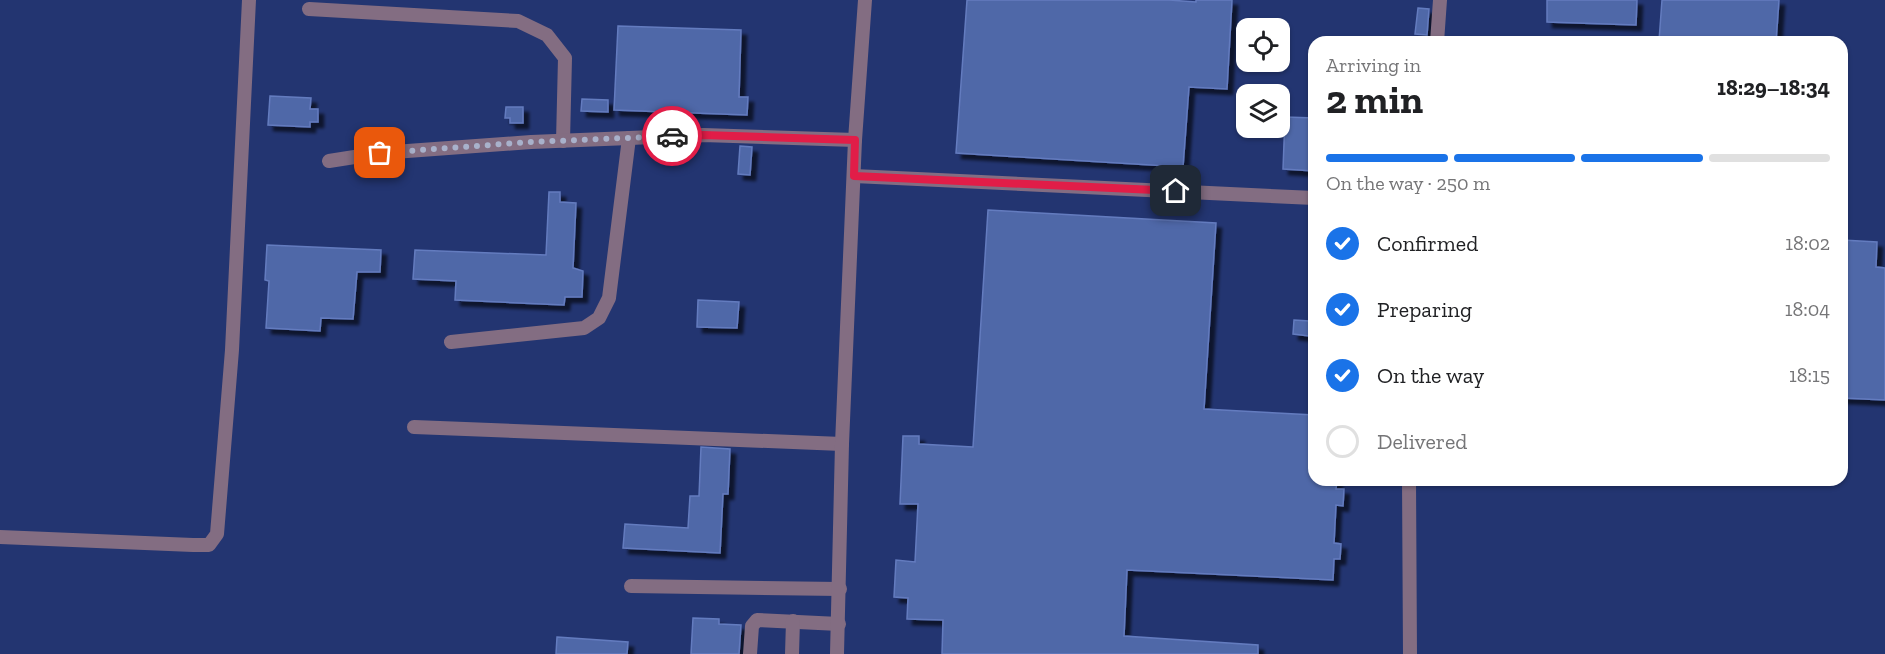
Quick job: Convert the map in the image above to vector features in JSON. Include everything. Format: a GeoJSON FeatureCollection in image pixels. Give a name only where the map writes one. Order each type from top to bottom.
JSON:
{"type":"FeatureCollection","features":[{"type":"Feature","properties":{"kind":"street"},"geometry":{"type":"LineString","coordinates":[[0,537],[209,545],[217,534],[232,350],[249,0]]}},
{"type":"Feature","properties":{"kind":"street"},"geometry":{"type":"LineString","coordinates":[[837,654],[842,444],[855,140],[865,0]]}},
{"type":"Feature","properties":{"kind":"street"},"geometry":{"type":"LineString","coordinates":[[1437,36],[1440,0]]}},
{"type":"Feature","properties":{"kind":"street"},"geometry":{"type":"LineString","coordinates":[[309,9],[518,21],[547,35],[565,58],[563,141]]}},
{"type":"Feature","properties":{"kind":"street"},"geometry":{"type":"LineString","coordinates":[[329,161],[380,153],[703,135],[855,140]]}},
{"type":"Feature","properties":{"kind":"street"},"geometry":{"type":"LineString","coordinates":[[451,342],[584,328],[599,318],[609,298],[629,138]]}},
{"type":"Feature","properties":{"kind":"street"},"geometry":{"type":"LineString","coordinates":[[854,176],[1308,198]]}},
{"type":"Feature","properties":{"kind":"street"},"geometry":{"type":"LineString","coordinates":[[414,426],[842,444]]}},
{"type":"Feature","properties":{"kind":"street"},"geometry":{"type":"LineString","coordinates":[[1409,486],[1410,654]]}},
{"type":"Feature","properties":{"kind":"street"},"geometry":{"type":"LineString","coordinates":[[631,586],[840,589]]}},
{"type":"Feature","properties":{"kind":"street"},"geometry":{"type":"LineString","coordinates":[[750,654],[752,626],[757,620],[839,624]]}},
{"type":"Feature","properties":{"kind":"street"},"geometry":{"type":"LineString","coordinates":[[792,654],[793,621]]}},
{"type":"Feature","properties":{"kind":"building"},"geometry":{"type":"Polygon","coordinates":[[[967,0],[1196,2],[1196,0],[1232,0],[1227,89],[1189,87],[1183,167],[956,153],[967,0]]]}},
{"type":"Feature","properties":{"kind":"building"},"geometry":{"type":"Polygon","coordinates":[[[1547,0],[1637,0],[1636,25],[1547,22],[1547,0]]]}},
{"type":"Feature","properties":{"kind":"building"},"geometry":{"type":"Polygon","coordinates":[[[1662,0],[1779,0],[1776,36],[1659,36],[1662,0]]]}},
{"type":"Feature","properties":{"kind":"building"},"geometry":{"type":"Polygon","coordinates":[[[1418,8],[1429,9],[1427,35],[1415,34],[1418,8]]]}},
{"type":"Feature","properties":{"kind":"building"},"geometry":{"type":"Polygon","coordinates":[[[618,26],[741,30],[739,97],[748,97],[747,115],[614,110],[618,26]]]}},
{"type":"Feature","properties":{"kind":"building"},"geometry":{"type":"Polygon","coordinates":[[[270,96],[311,98],[310,109],[318,109],[318,122],[310,122],[310,127],[268,125],[270,96]]]}},
{"type":"Feature","properties":{"kind":"building"},"geometry":{"type":"Polygon","coordinates":[[[582,99],[608,100],[608,112],[581,111],[582,99]]]}},
{"type":"Feature","properties":{"kind":"building"},"geometry":{"type":"Polygon","coordinates":[[[506,107],[523,107],[523,123],[510,123],[510,118],[505,118],[506,107]]]}},
{"type":"Feature","properties":{"kind":"building"},"geometry":{"type":"Polygon","coordinates":[[[1290,117],[1308,118],[1308,171],[1283,169],[1284,138],[1290,138],[1290,117]]]}},
{"type":"Feature","properties":{"kind":"building"},"geometry":{"type":"Polygon","coordinates":[[[740,146],[752,147],[750,175],[738,174],[740,146]]]}},
{"type":"Feature","properties":{"kind":"building"},"geometry":{"type":"Polygon","coordinates":[[[549,192],[560,192],[560,202],[576,203],[573,268],[583,271],[582,297],[565,297],[564,305],[455,300],[456,281],[413,279],[415,250],[546,255],[549,192]]]}},
{"type":"Feature","properties":{"kind":"building"},"geometry":{"type":"Polygon","coordinates":[[[988,210],[1216,223],[1204,409],[1308,415],[1308,486],[1336,486],[1336,489],[1344,489],[1343,506],[1336,505],[1334,543],[1341,544],[1340,559],[1334,559],[1333,580],[1127,570],[1124,636],[1258,645],[1258,654],[942,654],[943,620],[907,619],[908,598],[894,597],[896,560],[915,562],[918,504],[900,504],[903,436],[919,436],[919,444],[973,447],[988,210]]]}},
{"type":"Feature","properties":{"kind":"building"},"geometry":{"type":"Polygon","coordinates":[[[1848,240],[1877,242],[1876,267],[1885,268],[1885,400],[1848,398],[1848,240]]]}},
{"type":"Feature","properties":{"kind":"building"},"geometry":{"type":"Polygon","coordinates":[[[267,245],[381,250],[380,272],[357,272],[353,319],[321,318],[320,331],[266,328],[269,281],[265,280],[267,245]]]}},
{"type":"Feature","properties":{"kind":"building"},"geometry":{"type":"Polygon","coordinates":[[[698,300],[739,302],[737,328],[697,327],[698,300]]]}},
{"type":"Feature","properties":{"kind":"building"},"geometry":{"type":"Polygon","coordinates":[[[1294,320],[1308,321],[1308,336],[1293,334],[1294,320]]]}},
{"type":"Feature","properties":{"kind":"building"},"geometry":{"type":"Polygon","coordinates":[[[701,447],[730,449],[728,494],[723,494],[720,553],[623,548],[625,524],[688,528],[690,496],[699,496],[701,447]]]}},
{"type":"Feature","properties":{"kind":"building"},"geometry":{"type":"Polygon","coordinates":[[[693,618],[719,619],[719,624],[741,625],[739,654],[691,654],[693,618]]]}},
{"type":"Feature","properties":{"kind":"building"},"geometry":{"type":"Polygon","coordinates":[[[557,637],[628,642],[627,654],[556,654],[557,637]]]}},
{"type":"Feature","properties":{"kind":"way so far"},"geometry":{"type":"LineString","coordinates":[[380,153],[531,142],[672,136]]}},
{"type":"Feature","properties":{"kind":"route"},"geometry":{"type":"LineString","coordinates":[[672,136],[855,140],[854,176],[1176,191]]}}]}
